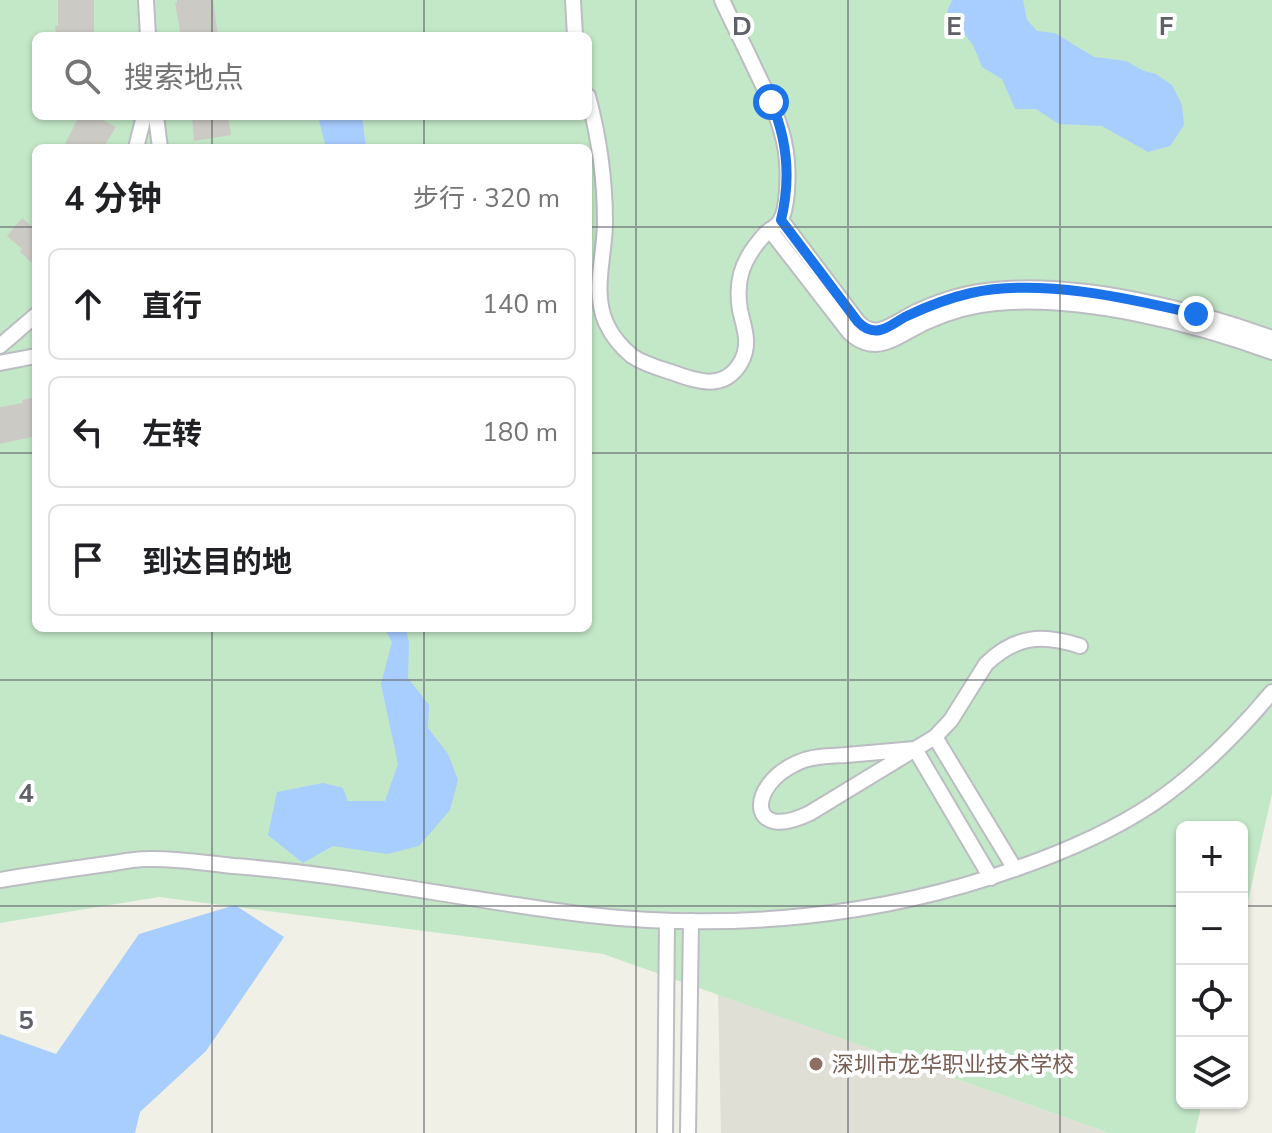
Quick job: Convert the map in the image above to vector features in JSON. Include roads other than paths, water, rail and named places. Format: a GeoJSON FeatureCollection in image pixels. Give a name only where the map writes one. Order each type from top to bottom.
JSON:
{"type":"FeatureCollection","features":[{"type":"Feature","properties":{"kind":"street"},"geometry":{"type":"LineString","coordinates":[[146,0],[148,32]]}},
{"type":"Feature","properties":{"kind":"street"},"geometry":{"type":"LineString","coordinates":[[573,0],[575,32]]}},
{"type":"Feature","properties":{"kind":"street"},"geometry":{"type":"LineString","coordinates":[[592,115],[605,200],[599,299],[614,338],[635,358],[659,368],[707,383],[720,381],[732,374],[741,363],[745,351],[747,339],[738,291],[741,273],[757,242],[776,225],[784,206],[788,175],[782,130],[722,0]]}},
{"type":"Feature","properties":{"kind":"street"},"geometry":{"type":"LineString","coordinates":[[137,144],[143,120]]}},
{"type":"Feature","properties":{"kind":"street"},"geometry":{"type":"LineString","coordinates":[[156,120],[160,144]]}},
{"type":"Feature","properties":{"kind":"street"},"geometry":{"type":"LineString","coordinates":[[776,225],[866,329],[882,330],[920,310],[955,297],[992,290],[1030,288],[1097,294],[1163,306],[1272,338]]}},
{"type":"Feature","properties":{"kind":"street"},"geometry":{"type":"LineString","coordinates":[[776,225],[849,332],[869,344],[885,343],[925,322],[959,310],[994,303],[1030,302],[1095,308],[1161,319],[1272,352]]}},
{"type":"Feature","properties":{"kind":"street"},"geometry":{"type":"LineString","coordinates":[[0,346],[32,318]]}},
{"type":"Feature","properties":{"kind":"street"},"geometry":{"type":"LineString","coordinates":[[0,363],[32,357]]}},
{"type":"Feature","properties":{"kind":"street"},"geometry":{"type":"LineString","coordinates":[[915,749],[821,757],[799,762],[771,782],[760,800],[760,809],[773,822],[798,819],[915,749],[935,737],[958,711],[986,664],[1012,645],[1045,638],[1080,646]]}},
{"type":"Feature","properties":{"kind":"street"},"geometry":{"type":"LineString","coordinates":[[0,880],[148,859],[341,877],[573,913],[667,922],[814,915],[874,907],[933,895],[991,878],[1087,841],[1154,803],[1185,780],[1242,727],[1272,692]]}},
{"type":"Feature","properties":{"kind":"street"},"geometry":{"type":"LineString","coordinates":[[935,737],[1015,869]]}},
{"type":"Feature","properties":{"kind":"street"},"geometry":{"type":"LineString","coordinates":[[915,749],[991,878]]}},
{"type":"Feature","properties":{"kind":"street"},"geometry":{"type":"LineString","coordinates":[[688,1133],[691,921]]}},
{"type":"Feature","properties":{"kind":"street"},"geometry":{"type":"LineString","coordinates":[[665,1133],[667,922]]}},
{"type":"Feature","properties":{"kind":"water"},"geometry":{"type":"Polygon","coordinates":[[[952,0],[1023,0],[1027,20],[1037,31],[1055,33],[1094,57],[1126,61],[1172,85],[1182,105],[1184,125],[1170,146],[1148,152],[1102,126],[1059,124],[1036,109],[1015,109],[1002,79],[982,67],[973,45],[947,12],[952,0]]]}},
{"type":"Feature","properties":{"kind":"water"},"geometry":{"type":"Polygon","coordinates":[[[319,120],[362,120],[366,144],[325,144],[319,120]]]}},
{"type":"Feature","properties":{"kind":"water"},"geometry":{"type":"Polygon","coordinates":[[[386,632],[407,632],[408,678],[429,705],[428,728],[448,754],[458,780],[450,810],[419,846],[387,854],[333,846],[303,863],[268,835],[277,792],[323,783],[343,788],[348,801],[385,801],[398,764],[381,684],[392,642],[386,632]]]}},
{"type":"Feature","properties":{"kind":"water"},"geometry":{"type":"Polygon","coordinates":[[[235,905],[284,937],[206,1051],[140,1112],[135,1133],[0,1133],[0,1034],[56,1054],[139,934],[235,905]]]}},
{"type":"Feature","properties":{"kind":"place","name":"深圳市龙华职业技术学校"},"geometry":{"type":"Point","coordinates":[816,1064]}}]}
